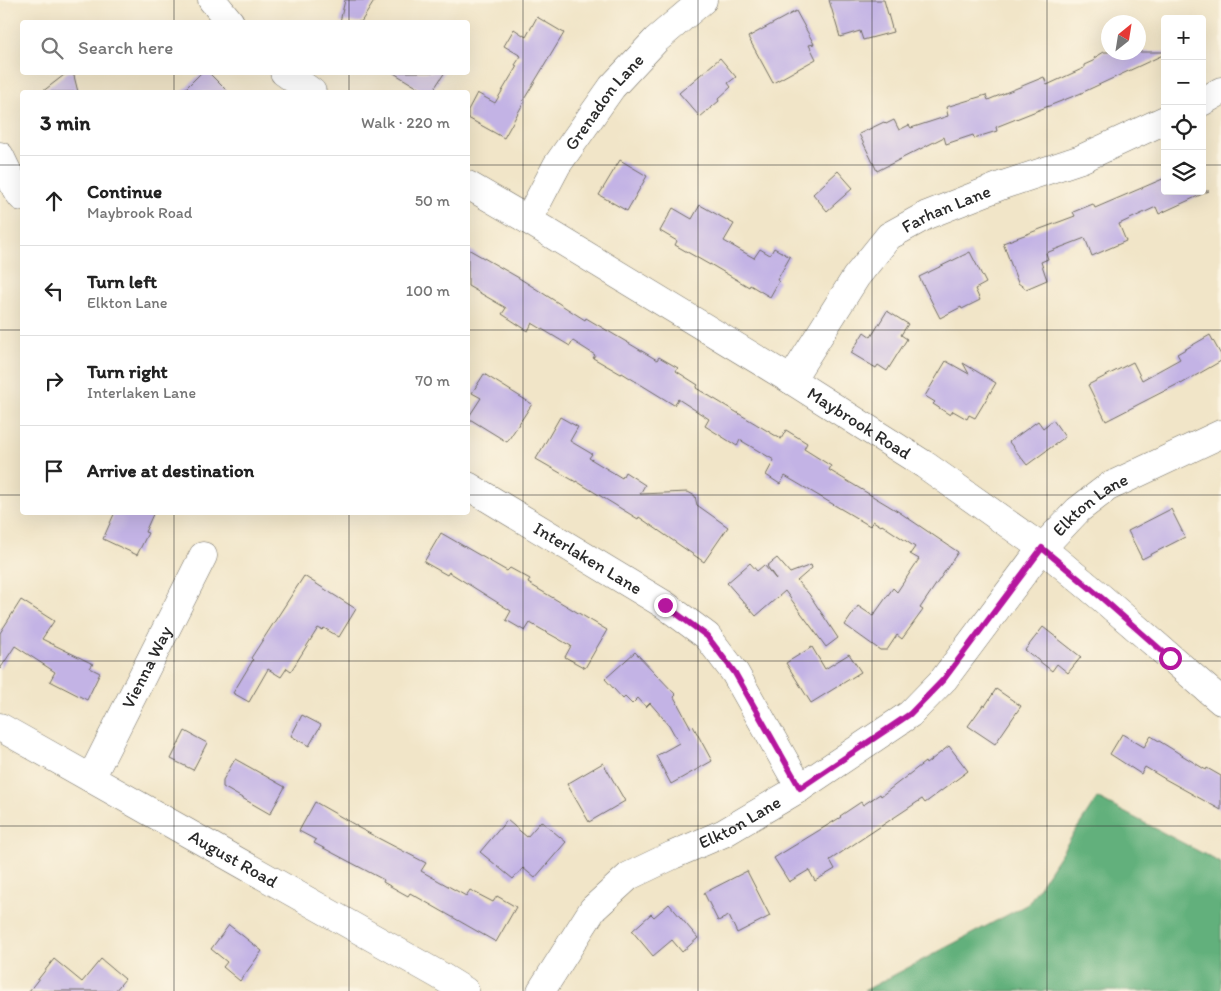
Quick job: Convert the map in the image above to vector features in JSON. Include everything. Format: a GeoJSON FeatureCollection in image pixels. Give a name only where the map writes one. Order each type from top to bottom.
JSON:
{"type":"FeatureCollection","features":[{"type":"Feature","properties":{"kind":"street"},"geometry":{"type":"LineString","coordinates":[[212,0],[228,20]]}},
{"type":"Feature","properties":{"kind":"street","name":"Grenadon Lane"},"geometry":{"type":"LineString","coordinates":[[528,220],[557,165],[612,87],[656,40],[703,0]]}},
{"type":"Feature","properties":{"kind":"street"},"geometry":{"type":"LineString","coordinates":[[288,75],[309,90]]}},
{"type":"Feature","properties":{"kind":"street"},"geometry":{"type":"LineString","coordinates":[[1206,100],[1221,91]]}},
{"type":"Feature","properties":{"kind":"street","name":"Farhan Lane"},"geometry":{"type":"LineString","coordinates":[[792,380],[856,277],[889,236],[927,215],[1003,185],[1082,159],[1161,122]]}},
{"type":"Feature","properties":{"kind":"street"},"geometry":{"type":"LineString","coordinates":[[0,156],[20,194]]}},
{"type":"Feature","properties":{"kind":"street","name":"Maybrook Road"},"geometry":{"type":"LineString","coordinates":[[470,186],[792,380],[925,465],[1042,548],[1221,701]]}},
{"type":"Feature","properties":{"kind":"street","name":"Elkton Lane"},"geometry":{"type":"LineString","coordinates":[[540,991],[593,909],[629,876],[672,854],[724,833],[800,788],[910,714],[944,679],[1042,548],[1078,510],[1108,487],[1221,434]]}},
{"type":"Feature","properties":{"kind":"street","name":"Interlaken Lane"},"geometry":{"type":"LineString","coordinates":[[470,487],[665,605],[707,636],[735,673],[800,788]]}},
{"type":"Feature","properties":{"kind":"street","name":"Vienna Way"},"geometry":{"type":"LineString","coordinates":[[91,778],[203,556]]}},
{"type":"Feature","properties":{"kind":"street","name":"August Road"},"geometry":{"type":"LineString","coordinates":[[0,727],[91,778],[433,983],[465,991]]}},
{"type":"Feature","properties":{"kind":"green space"},"geometry":{"type":"Polygon","coordinates":[[[1097,798],[1221,863],[1221,991],[864,991],[1028,904],[1097,798]]]}},
{"type":"Feature","properties":{"kind":"building"},"geometry":{"type":"Polygon","coordinates":[[[345,0],[375,0],[362,20],[340,20],[345,0]]]}},
{"type":"Feature","properties":{"kind":"building"},"geometry":{"type":"Polygon","coordinates":[[[829,0],[884,0],[893,32],[863,40],[860,31],[840,37],[829,0]]]}},
{"type":"Feature","properties":{"kind":"building"},"geometry":{"type":"Polygon","coordinates":[[[796,11],[814,44],[809,45],[816,59],[773,83],[748,37],[796,11]]]}},
{"type":"Feature","properties":{"kind":"building"},"geometry":{"type":"Polygon","coordinates":[[[537,17],[564,33],[523,101],[504,138],[470,119],[470,106],[477,93],[495,103],[521,56],[504,46],[514,29],[526,37],[537,17]]]}},
{"type":"Feature","properties":{"kind":"building"},"geometry":{"type":"Polygon","coordinates":[[[1146,52],[1161,52],[1161,56],[1079,94],[996,127],[997,131],[974,138],[973,135],[946,144],[944,137],[877,171],[859,134],[884,122],[886,124],[894,120],[899,130],[909,125],[911,128],[948,116],[946,107],[986,95],[988,100],[1044,77],[1047,85],[1084,68],[1084,65],[1095,60],[1094,58],[1101,54],[1101,60],[1146,60],[1146,52]]]}},
{"type":"Feature","properties":{"kind":"building"},"geometry":{"type":"Polygon","coordinates":[[[720,58],[736,77],[728,83],[731,87],[718,99],[719,101],[700,117],[679,93],[720,58]]]}},
{"type":"Feature","properties":{"kind":"building"},"geometry":{"type":"Polygon","coordinates":[[[64,75],[74,75],[78,90],[45,90],[64,75]]]}},
{"type":"Feature","properties":{"kind":"building"},"geometry":{"type":"Polygon","coordinates":[[[199,75],[211,75],[226,90],[184,90],[199,75]]]}},
{"type":"Feature","properties":{"kind":"building"},"geometry":{"type":"Polygon","coordinates":[[[397,75],[443,75],[433,90],[422,90],[397,75]]]}},
{"type":"Feature","properties":{"kind":"building"},"geometry":{"type":"Polygon","coordinates":[[[620,160],[647,176],[627,211],[599,195],[620,160]]]}},
{"type":"Feature","properties":{"kind":"building"},"geometry":{"type":"Polygon","coordinates":[[[838,171],[853,188],[827,211],[813,194],[838,171]]]}},
{"type":"Feature","properties":{"kind":"building"},"geometry":{"type":"Polygon","coordinates":[[[1161,180],[1161,195],[1200,195],[1159,214],[1156,207],[1119,224],[1126,241],[1092,256],[1085,238],[1046,253],[1048,259],[1041,262],[1047,280],[1026,289],[1018,283],[1003,243],[1075,216],[1073,212],[1093,204],[1095,208],[1161,180]]]}},
{"type":"Feature","properties":{"kind":"building"},"geometry":{"type":"Polygon","coordinates":[[[700,205],[734,224],[724,241],[754,258],[760,249],[770,255],[774,248],[790,257],[770,297],[675,245],[677,241],[660,231],[673,208],[692,219],[700,205]]]}},
{"type":"Feature","properties":{"kind":"building"},"geometry":{"type":"Polygon","coordinates":[[[470,250],[519,278],[585,320],[586,318],[657,360],[659,357],[678,368],[676,371],[698,385],[696,388],[781,439],[786,430],[807,443],[804,449],[831,466],[829,470],[899,512],[958,552],[920,608],[923,610],[902,639],[897,635],[887,650],[880,650],[845,625],[858,606],[873,616],[893,588],[897,592],[919,559],[910,554],[915,547],[882,525],[873,521],[870,526],[785,476],[780,484],[766,475],[774,460],[740,440],[737,446],[705,426],[709,419],[678,399],[674,405],[622,373],[593,358],[595,355],[573,341],[570,346],[532,323],[528,331],[502,314],[506,308],[470,287],[470,250]]]}},
{"type":"Feature","properties":{"kind":"building"},"geometry":{"type":"Polygon","coordinates":[[[970,252],[986,283],[975,289],[980,300],[940,318],[919,277],[970,252]]]}},
{"type":"Feature","properties":{"kind":"building"},"geometry":{"type":"Polygon","coordinates":[[[887,311],[908,324],[901,335],[907,339],[887,371],[878,365],[876,368],[851,353],[864,332],[871,337],[887,311]]]}},
{"type":"Feature","properties":{"kind":"building"},"geometry":{"type":"Polygon","coordinates":[[[1210,335],[1221,355],[1221,361],[1181,384],[1106,421],[1088,385],[1133,362],[1142,380],[1180,359],[1177,354],[1210,335]]]}},
{"type":"Feature","properties":{"kind":"building"},"geometry":{"type":"Polygon","coordinates":[[[946,361],[969,374],[963,363],[996,383],[975,418],[969,415],[967,419],[953,411],[950,415],[933,404],[935,402],[925,396],[946,361]]]}},
{"type":"Feature","properties":{"kind":"building"},"geometry":{"type":"Polygon","coordinates":[[[484,374],[532,404],[507,442],[470,419],[470,415],[481,398],[472,393],[484,374]]]}},
{"type":"Feature","properties":{"kind":"building"},"geometry":{"type":"Polygon","coordinates":[[[560,417],[578,427],[570,441],[592,454],[589,458],[622,478],[625,472],[645,485],[640,494],[688,492],[695,496],[697,505],[728,527],[704,562],[639,517],[638,519],[536,459],[560,417]]]}},
{"type":"Feature","properties":{"kind":"building"},"geometry":{"type":"Polygon","coordinates":[[[1053,420],[1065,437],[1027,465],[1009,442],[1038,421],[1043,428],[1053,420]]]}},
{"type":"Feature","properties":{"kind":"building"},"geometry":{"type":"Polygon","coordinates":[[[1171,509],[1185,537],[1142,559],[1128,531],[1171,509]]]}},
{"type":"Feature","properties":{"kind":"building"},"geometry":{"type":"Polygon","coordinates":[[[114,515],[153,515],[145,532],[148,533],[137,555],[103,539],[114,515]]]}},
{"type":"Feature","properties":{"kind":"building"},"geometry":{"type":"Polygon","coordinates":[[[441,533],[507,571],[510,568],[530,579],[528,583],[607,630],[585,668],[565,657],[571,646],[530,623],[525,631],[506,620],[511,611],[449,572],[447,575],[424,562],[441,533]]]}},
{"type":"Feature","properties":{"kind":"building"},"geometry":{"type":"Polygon","coordinates":[[[777,558],[790,573],[811,565],[812,568],[797,581],[809,594],[838,638],[826,647],[785,591],[756,616],[727,583],[750,563],[757,571],[764,565],[776,579],[767,566],[777,558]]]}},
{"type":"Feature","properties":{"kind":"building"},"geometry":{"type":"Polygon","coordinates":[[[304,576],[356,609],[339,637],[324,628],[322,630],[318,628],[291,671],[287,668],[281,677],[268,669],[249,702],[233,693],[253,660],[251,658],[304,576]]]}},
{"type":"Feature","properties":{"kind":"building"},"geometry":{"type":"Polygon","coordinates":[[[21,600],[54,621],[42,639],[93,664],[90,668],[100,673],[87,700],[50,681],[55,672],[15,646],[0,669],[0,633],[21,600]]]}},
{"type":"Feature","properties":{"kind":"building"},"geometry":{"type":"Polygon","coordinates":[[[1043,627],[1081,657],[1068,673],[1057,664],[1052,671],[1025,650],[1043,627]]]}},
{"type":"Feature","properties":{"kind":"building"},"geometry":{"type":"Polygon","coordinates":[[[812,647],[825,669],[849,654],[861,672],[811,703],[786,663],[812,647]]]}},
{"type":"Feature","properties":{"kind":"building"},"geometry":{"type":"Polygon","coordinates":[[[635,652],[676,695],[674,697],[691,728],[693,726],[712,761],[671,784],[656,756],[679,743],[669,725],[650,703],[646,707],[638,698],[632,704],[625,697],[623,699],[605,679],[635,652]]]}},
{"type":"Feature","properties":{"kind":"building"},"geometry":{"type":"Polygon","coordinates":[[[996,689],[1021,706],[995,744],[968,726],[996,689]]]}},
{"type":"Feature","properties":{"kind":"building"},"geometry":{"type":"Polygon","coordinates":[[[302,715],[321,725],[309,746],[291,736],[302,715]]]}},
{"type":"Feature","properties":{"kind":"building"},"geometry":{"type":"Polygon","coordinates":[[[185,731],[207,743],[193,770],[171,759],[185,731]]]}},
{"type":"Feature","properties":{"kind":"building"},"geometry":{"type":"Polygon","coordinates":[[[1122,734],[1144,747],[1151,736],[1206,770],[1207,768],[1221,776],[1221,810],[1145,767],[1141,774],[1110,754],[1122,734]]]}},
{"type":"Feature","properties":{"kind":"building"},"geometry":{"type":"Polygon","coordinates":[[[949,746],[968,771],[925,803],[922,799],[830,860],[835,869],[815,881],[809,870],[789,882],[774,858],[841,817],[861,802],[863,805],[880,794],[881,796],[949,746]]]}},
{"type":"Feature","properties":{"kind":"building"},"geometry":{"type":"Polygon","coordinates":[[[235,759],[285,787],[270,814],[223,787],[223,780],[235,759]]]}},
{"type":"Feature","properties":{"kind":"building"},"geometry":{"type":"Polygon","coordinates":[[[603,763],[625,801],[589,822],[567,784],[603,763]]]}},
{"type":"Feature","properties":{"kind":"building"},"geometry":{"type":"Polygon","coordinates":[[[315,802],[357,827],[426,863],[421,871],[466,896],[470,890],[493,902],[497,896],[516,907],[496,942],[410,893],[408,896],[383,882],[384,880],[314,843],[316,840],[299,831],[315,802]]]}},
{"type":"Feature","properties":{"kind":"building"},"geometry":{"type":"Polygon","coordinates":[[[507,820],[527,837],[541,821],[566,842],[535,878],[523,868],[513,879],[480,852],[507,820]]]}},
{"type":"Feature","properties":{"kind":"building"},"geometry":{"type":"Polygon","coordinates":[[[747,871],[770,916],[737,933],[729,916],[718,921],[704,893],[747,871]]]}},
{"type":"Feature","properties":{"kind":"building"},"geometry":{"type":"Polygon","coordinates":[[[669,904],[698,938],[682,952],[672,940],[653,956],[632,931],[651,914],[654,917],[669,904]]]}},
{"type":"Feature","properties":{"kind":"building"},"geometry":{"type":"Polygon","coordinates":[[[229,925],[262,951],[240,981],[223,967],[227,962],[211,949],[229,925]]]}},
{"type":"Feature","properties":{"kind":"building"},"geometry":{"type":"Polygon","coordinates":[[[54,959],[82,982],[101,959],[125,979],[115,991],[29,991],[54,959]]]}},
{"type":"Feature","properties":{"kind":"route"},"geometry":{"type":"LineString","coordinates":[[665,605],[707,636],[735,673],[800,788],[910,714],[944,679],[1042,548],[1170,658]]}}]}
